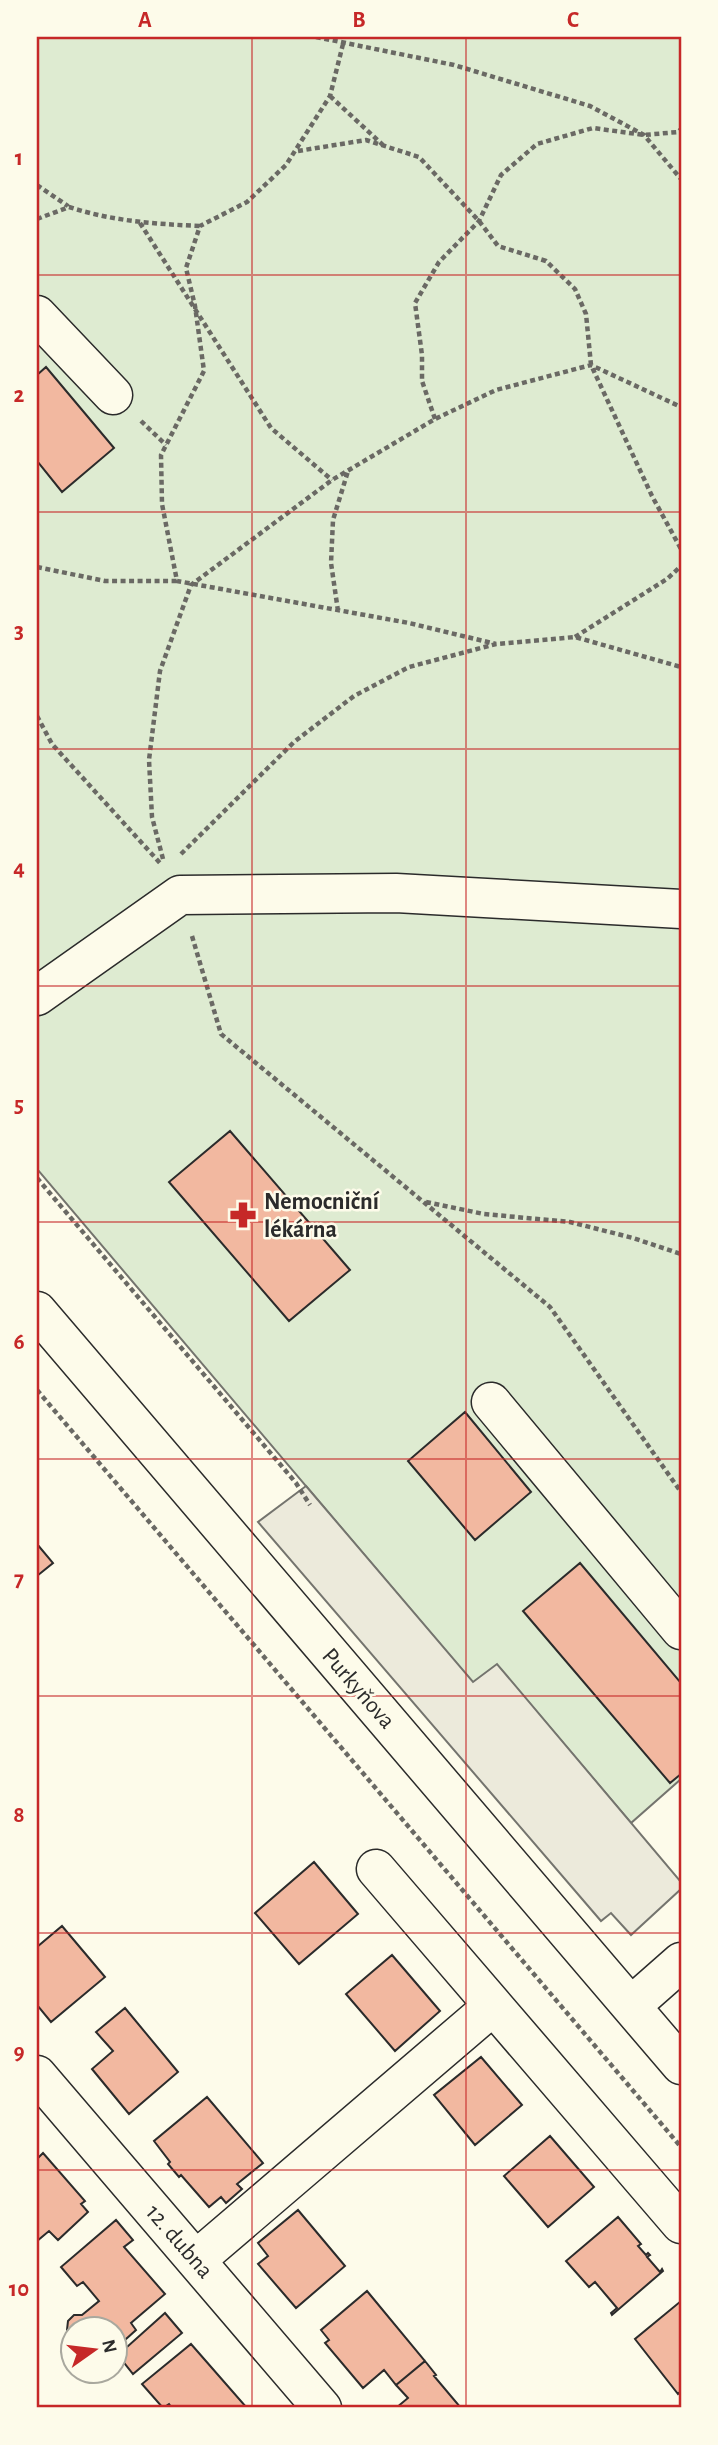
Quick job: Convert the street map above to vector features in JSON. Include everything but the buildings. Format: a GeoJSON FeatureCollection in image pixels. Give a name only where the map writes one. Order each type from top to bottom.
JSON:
{"type":"FeatureCollection","features":[{"type":"Feature","properties":{"kind":"street"},"geometry":{"type":"LineString","coordinates":[[37,315],[113,395]]}},
{"type":"Feature","properties":{"kind":"street"},"geometry":{"type":"LineString","coordinates":[[37,996],[180,895],[396,893],[681,909]]}},
{"type":"Feature","properties":{"kind":"street","name":"Purkyňova"},"geometry":{"type":"LineString","coordinates":[[37,1311],[681,2065]]}},
{"type":"Feature","properties":{"kind":"street"},"geometry":{"type":"LineString","coordinates":[[491,1402],[681,1630]]}},
{"type":"Feature","properties":{"kind":"street"},"geometry":{"type":"LineString","coordinates":[[376,1869],[681,2224]]}},
{"type":"Feature","properties":{"kind":"street"},"geometry":{"type":"LineString","coordinates":[[631,2006],[681,1962]]}},
{"type":"Feature","properties":{"kind":"street"},"geometry":{"type":"LineString","coordinates":[[196,2260],[494,2006]]}},
{"type":"Feature","properties":{"kind":"street","name":"12. dubna"},"geometry":{"type":"LineString","coordinates":[[37,2075],[322,2408]]}},
{"type":"Feature","properties":{"kind":"path"},"geometry":{"type":"LineString","coordinates":[[316,37],[467,69],[590,106],[644,135],[681,179]]}},
{"type":"Feature","properties":{"kind":"path"},"geometry":{"type":"LineString","coordinates":[[37,185],[69,207],[93,215],[140,223],[200,226],[247,202],[297,152],[330,96],[343,44]]}},
{"type":"Feature","properties":{"kind":"path"},"geometry":{"type":"LineString","coordinates":[[330,96],[359,120],[385,147]]}},
{"type":"Feature","properties":{"kind":"path"},"geometry":{"type":"LineString","coordinates":[[435,419],[422,381],[422,355],[415,303],[439,262],[479,221],[501,175],[537,144],[593,128],[644,135],[678,132],[681,129]]}},
{"type":"Feature","properties":{"kind":"path"},"geometry":{"type":"LineString","coordinates":[[297,152],[366,140],[419,158],[479,221],[498,246],[546,261],[575,289],[586,314],[591,365],[652,496],[681,549]]}},
{"type":"Feature","properties":{"kind":"path"},"geometry":{"type":"LineString","coordinates":[[37,219],[69,207]]}},
{"type":"Feature","properties":{"kind":"path"},"geometry":{"type":"LineString","coordinates":[[140,223],[271,428],[332,480]]}},
{"type":"Feature","properties":{"kind":"path"},"geometry":{"type":"LineString","coordinates":[[177,581],[162,503],[161,454],[204,371],[195,306],[186,268],[200,226]]}},
{"type":"Feature","properties":{"kind":"path"},"geometry":{"type":"LineString","coordinates":[[338,611],[331,564],[334,520],[348,471]]}},
{"type":"Feature","properties":{"kind":"path"},"geometry":{"type":"LineString","coordinates":[[575,637],[667,579],[681,566]]}},
{"type":"Feature","properties":{"kind":"path"},"geometry":{"type":"LineString","coordinates":[[37,567],[105,581],[177,581],[410,623],[496,644]]}},
{"type":"Feature","properties":{"kind":"path"},"geometry":{"type":"LineString","coordinates":[[176,859],[294,742],[354,696],[409,667],[496,644],[575,637],[681,667]]}},
{"type":"Feature","properties":{"kind":"path"},"geometry":{"type":"LineString","coordinates":[[37,716],[52,744],[166,869]]}},
{"type":"Feature","properties":{"kind":"path"},"geometry":{"type":"LineString","coordinates":[[37,1178],[296,1483],[310,1505]]}},
{"type":"Feature","properties":{"kind":"path"},"geometry":{"type":"LineString","coordinates":[[423,1201],[484,1214],[570,1223],[633,1238],[681,1254]]}},
{"type":"Feature","properties":{"kind":"path"},"geometry":{"type":"LineString","coordinates":[[37,1390],[681,2147]]}},
{"type":"Feature","properties":{"kind":"green space"},"geometry":{"type":"Polygon","coordinates":[[[37,37],[681,37],[681,1779],[631,1823],[497,1665],[473,1683],[37,1169],[37,37]]]}},
{"type":"Feature","properties":{"kind":"shaded area"},"geometry":{"type":"Polygon","coordinates":[[[306,1486],[473,1682],[497,1664],[681,1882],[681,1889],[631,1935],[611,1913],[601,1921],[258,1522],[306,1486]]]}},
{"type":"Feature","properties":{"kind":"place","name":"Nemocniční lékárna"},"geometry":{"type":"Point","coordinates":[243,1215]}}]}
